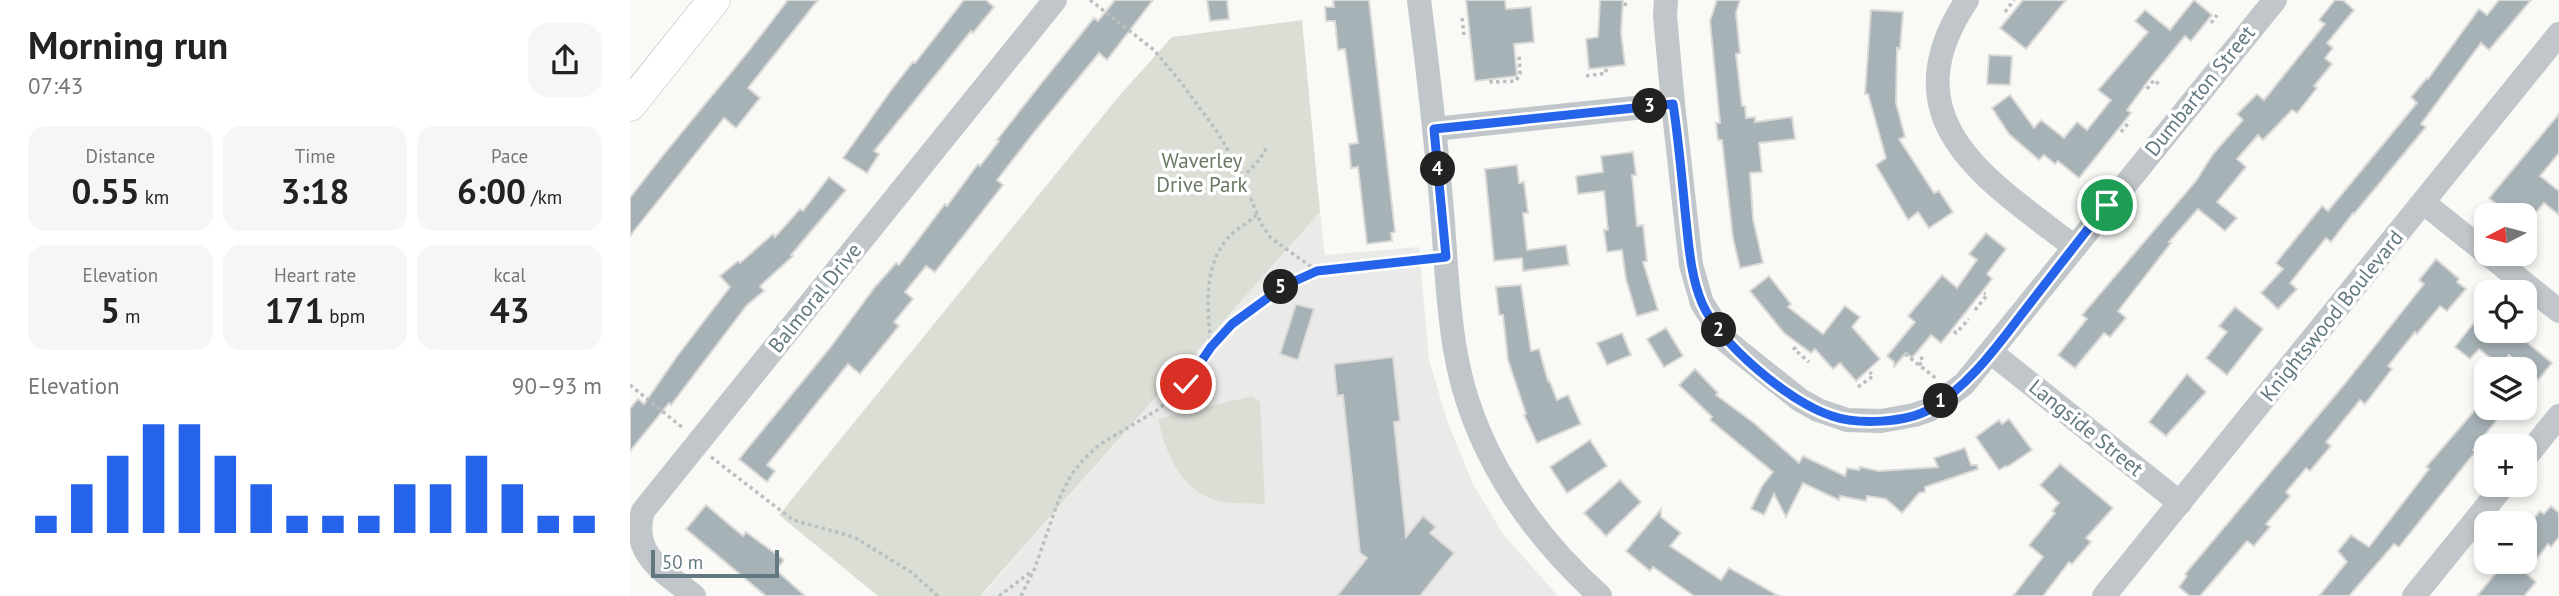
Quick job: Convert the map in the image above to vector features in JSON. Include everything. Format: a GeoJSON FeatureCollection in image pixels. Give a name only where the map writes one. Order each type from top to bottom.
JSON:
{"type":"FeatureCollection","features":[{"type":"Feature","properties":{"kind":"main road"},"geometry":{"type":"LineString","coordinates":[[630,105],[714,0]]}},
{"type":"Feature","properties":{"kind":"street","name":"Balmoral Drive"},"geometry":{"type":"LineString","coordinates":[[694,596],[655,564],[643,550],[639,525],[643,512],[693,437],[1055,0]]}},
{"type":"Feature","properties":{"kind":"street"},"geometry":{"type":"LineString","coordinates":[[1419,0],[1455,350],[1470,406],[1488,452],[1502,478],[1536,528],[1600,596]]}},
{"type":"Feature","properties":{"kind":"street","name":"Dumbarton Street"},"geometry":{"type":"LineString","coordinates":[[1665,0],[1673,104],[1691,265],[1702,303],[1727,341],[1783,388],[1818,410],[1832,416],[1860,421],[1895,419],[1929,410],[1964,384],[1992,353],[2073,246],[2275,0]]}},
{"type":"Feature","properties":{"kind":"street"},"geometry":{"type":"LineString","coordinates":[[1967,0],[1945,38],[1937,75],[1939,98],[1949,129],[1966,156],[1985,177],[2073,246]]}},
{"type":"Feature","properties":{"kind":"street","name":"Knightswood Boulevard"},"geometry":{"type":"LineString","coordinates":[[2105,596],[2559,34]]}},
{"type":"Feature","properties":{"kind":"street"},"geometry":{"type":"LineString","coordinates":[[1434,129],[1673,104]]}},
{"type":"Feature","properties":{"kind":"street"},"geometry":{"type":"LineString","coordinates":[[2424,203],[2559,311]]}},
{"type":"Feature","properties":{"kind":"street","name":"Langside Street"},"geometry":{"type":"LineString","coordinates":[[1992,353],[2179,503]]}},
{"type":"Feature","properties":{"kind":"street"},"geometry":{"type":"LineString","coordinates":[[2537,443],[2559,416]]}},
{"type":"Feature","properties":{"kind":"street"},"geometry":{"type":"LineString","coordinates":[[2414,596],[2494,497]]}},
{"type":"Feature","properties":{"kind":"path"},"geometry":{"type":"LineString","coordinates":[[1090,0],[1154,50],[1180,80],[1216,130],[1242,178],[1256,214],[1271,238],[1317,271]]}},
{"type":"Feature","properties":{"kind":"path"},"geometry":{"type":"LineString","coordinates":[[1625,6],[1626,0]]}},
{"type":"Feature","properties":{"kind":"path"},"geometry":{"type":"LineString","coordinates":[[2006,12],[2014,0]]}},
{"type":"Feature","properties":{"kind":"path"},"geometry":{"type":"LineString","coordinates":[[2211,23],[2217,15]]}},
{"type":"Feature","properties":{"kind":"path"},"geometry":{"type":"LineString","coordinates":[[1462,18],[1464,35]]}},
{"type":"Feature","properties":{"kind":"path"},"geometry":{"type":"LineString","coordinates":[[1491,80],[1516,81],[1520,75],[1519,52]]}},
{"type":"Feature","properties":{"kind":"path"},"geometry":{"type":"LineString","coordinates":[[1586,76],[1606,73],[1606,68]]}},
{"type":"Feature","properties":{"kind":"path"},"geometry":{"type":"LineString","coordinates":[[2147,89],[2154,80],[2159,84]]}},
{"type":"Feature","properties":{"kind":"path"},"geometry":{"type":"LineString","coordinates":[[2121,132],[2130,121]]}},
{"type":"Feature","properties":{"kind":"path"},"geometry":{"type":"LineString","coordinates":[[1242,178],[1267,147]]}},
{"type":"Feature","properties":{"kind":"path"},"geometry":{"type":"LineString","coordinates":[[1211,347],[1208,303],[1212,269],[1225,241],[1256,214]]}},
{"type":"Feature","properties":{"kind":"path"},"geometry":{"type":"LineString","coordinates":[[1021,596],[1071,475],[1099,445],[1159,409],[1186,384],[1211,347],[1232,324],[1254,306],[1284,286],[1317,271],[1446,257]]}},
{"type":"Feature","properties":{"kind":"path"},"geometry":{"type":"LineString","coordinates":[[1975,310],[1987,295],[1984,293]]}},
{"type":"Feature","properties":{"kind":"path"},"geometry":{"type":"LineString","coordinates":[[1954,331],[1956,334],[1969,319]]}},
{"type":"Feature","properties":{"kind":"path"},"geometry":{"type":"LineString","coordinates":[[1796,347],[1794,349],[1810,362]]}},
{"type":"Feature","properties":{"kind":"path"},"geometry":{"type":"LineString","coordinates":[[1905,354],[1938,380]]}},
{"type":"Feature","properties":{"kind":"path"},"geometry":{"type":"LineString","coordinates":[[1919,365],[1923,361],[1920,355]]}},
{"type":"Feature","properties":{"kind":"path"},"geometry":{"type":"LineString","coordinates":[[1858,387],[1873,376],[1870,372]]}},
{"type":"Feature","properties":{"kind":"path"},"geometry":{"type":"LineString","coordinates":[[630,385],[693,437],[710,457],[793,520],[854,537],[911,572],[938,596]]}},
{"type":"Feature","properties":{"kind":"path"},"geometry":{"type":"LineString","coordinates":[[999,596],[1034,570]]}},
{"type":"Feature","properties":{"kind":"shaded area"},"geometry":{"type":"Polygon","coordinates":[[[1320,212],[1325,255],[1419,247],[1429,360],[1448,423],[1473,484],[1503,534],[1558,596],[981,596],[1320,212]]]}},
{"type":"Feature","properties":{"kind":"green space","name":"Waverley Drive Park"},"geometry":{"type":"Polygon","coordinates":[[[1302,20],[1320,212],[980,596],[878,596],[779,515],[1119,96],[1172,37],[1302,20]]]}},
{"type":"Feature","properties":{"kind":"green space"},"geometry":{"type":"Polygon","coordinates":[[[1252,396],[1260,402],[1265,504],[1211,499],[1195,490],[1179,473],[1168,452],[1158,419],[1252,396]]]}},
{"type":"Feature","properties":{"kind":"building"},"geometry":{"type":"Polygon","coordinates":[[[788,0],[818,0],[748,88],[760,98],[736,128],[724,118],[630,236],[630,198],[788,0]]]}},
{"type":"Feature","properties":{"kind":"building"},"geometry":{"type":"Polygon","coordinates":[[[964,0],[986,0],[994,7],[973,33],[971,31],[874,151],[879,154],[867,173],[843,158],[892,89],[964,0]]]}},
{"type":"Feature","properties":{"kind":"building"},"geometry":{"type":"Polygon","coordinates":[[[1115,0],[1153,0],[1107,60],[1099,53],[1035,131],[997,180],[1003,185],[935,272],[926,266],[905,292],[913,299],[894,322],[899,326],[860,374],[848,364],[767,465],[775,471],[767,482],[739,459],[830,348],[875,287],[896,263],[899,265],[945,204],[947,206],[978,164],[980,166],[999,141],[997,140],[1094,18],[1098,21],[1115,0]]]}},
{"type":"Feature","properties":{"kind":"building"},"geometry":{"type":"Polygon","coordinates":[[[1207,0],[1227,0],[1229,19],[1210,21],[1207,0]]]}},
{"type":"Feature","properties":{"kind":"building"},"geometry":{"type":"Polygon","coordinates":[[[1333,0],[1369,0],[1395,232],[1391,233],[1392,241],[1367,244],[1358,167],[1351,168],[1349,144],[1358,143],[1345,49],[1338,50],[1335,21],[1326,21],[1325,7],[1334,7],[1333,0]]]}},
{"type":"Feature","properties":{"kind":"building"},"geometry":{"type":"Polygon","coordinates":[[[1466,0],[1505,0],[1506,9],[1531,7],[1534,42],[1514,44],[1517,76],[1475,81],[1466,0]]]}},
{"type":"Feature","properties":{"kind":"building"},"geometry":{"type":"Polygon","coordinates":[[[1600,0],[1623,0],[1621,33],[1625,65],[1589,69],[1586,39],[1598,37],[1600,0]]]}},
{"type":"Feature","properties":{"kind":"building"},"geometry":{"type":"Polygon","coordinates":[[[1717,0],[1740,0],[1736,13],[1740,53],[1736,54],[1746,118],[1755,117],[1755,122],[1792,117],[1795,139],[1759,143],[1762,172],[1750,173],[1753,219],[1763,263],[1740,268],[1733,238],[1722,140],[1718,140],[1716,123],[1720,123],[1710,21],[1717,0]]]}},
{"type":"Feature","properties":{"kind":"building"},"geometry":{"type":"Polygon","coordinates":[[[2023,0],[2066,0],[2026,49],[2000,28],[2023,0]]]}},
{"type":"Feature","properties":{"kind":"building"},"geometry":{"type":"Polygon","coordinates":[[[2194,0],[2212,15],[2191,41],[2185,36],[2151,77],[2127,110],[2131,113],[2079,178],[2058,161],[2055,164],[2044,155],[2039,160],[2009,134],[1992,108],[2010,95],[2034,128],[2041,120],[2064,138],[2077,122],[2087,130],[2111,100],[2098,90],[2148,32],[2135,21],[2145,10],[2170,30],[2194,0]]]}},
{"type":"Feature","properties":{"kind":"building"},"geometry":{"type":"Polygon","coordinates":[[[2335,0],[2343,0],[2354,10],[2327,43],[2333,48],[2325,58],[2332,64],[2297,113],[2292,110],[2263,140],[2258,135],[2237,159],[2246,167],[2217,202],[2237,218],[2225,231],[2198,209],[2169,242],[2171,243],[2118,311],[2126,318],[2110,337],[2104,333],[2075,368],[2058,355],[2087,319],[2082,315],[2196,181],[2213,154],[2243,120],[2237,114],[2257,94],[2264,100],[2325,24],[2319,20],[2335,0]]]}},
{"type":"Feature","properties":{"kind":"building"},"geometry":{"type":"Polygon","coordinates":[[[2499,0],[2531,0],[2489,50],[2481,43],[2421,124],[2426,127],[2331,242],[2326,238],[2290,283],[2297,289],[2278,309],[2261,293],[2283,269],[2276,263],[2322,206],[2328,211],[2417,103],[2411,97],[2428,79],[2479,9],[2487,15],[2499,0]]]}},
{"type":"Feature","properties":{"kind":"building"},"geometry":{"type":"Polygon","coordinates":[[[1871,10],[1903,12],[1900,49],[1897,48],[1896,103],[1905,137],[1899,139],[1934,193],[1939,191],[1953,212],[1929,228],[1918,212],[1908,220],[1876,165],[1886,158],[1868,94],[1865,94],[1871,10]]]}},
{"type":"Feature","properties":{"kind":"building"},"geometry":{"type":"Polygon","coordinates":[[[1989,55],[2012,56],[2010,85],[1987,84],[1989,55]]]}},
{"type":"Feature","properties":{"kind":"building"},"geometry":{"type":"Polygon","coordinates":[[[2559,114],[2559,153],[2540,176],[2559,191],[2559,215],[2544,203],[2538,210],[2538,203],[2495,203],[2489,198],[2559,114]]]}},
{"type":"Feature","properties":{"kind":"building"},"geometry":{"type":"Polygon","coordinates":[[[1633,152],[1636,175],[1632,175],[1637,226],[1643,225],[1647,261],[1643,262],[1658,310],[1637,316],[1626,279],[1622,250],[1607,252],[1604,191],[1578,194],[1576,176],[1603,172],[1601,156],[1633,152]]]}},
{"type":"Feature","properties":{"kind":"building"},"geometry":{"type":"Polygon","coordinates":[[[1517,165],[1519,183],[1524,182],[1528,213],[1523,213],[1527,250],[1566,245],[1569,265],[1523,271],[1522,258],[1494,261],[1485,169],[1517,165]]]}},
{"type":"Feature","properties":{"kind":"building"},"geometry":{"type":"Polygon","coordinates":[[[829,177],[846,190],[791,255],[793,256],[760,286],[764,291],[747,305],[671,405],[669,403],[630,451],[630,409],[638,399],[644,404],[730,287],[720,276],[738,261],[740,263],[773,234],[775,237],[800,209],[803,211],[829,177]]]}},
{"type":"Feature","properties":{"kind":"building"},"geometry":{"type":"Polygon","coordinates":[[[1986,233],[2006,249],[1987,274],[1992,279],[1941,343],[1931,335],[1912,358],[1906,353],[1894,367],[1894,362],[1887,356],[1915,322],[1908,316],[1942,275],[1957,288],[1977,260],[1969,254],[1986,233]]]}},
{"type":"Feature","properties":{"kind":"building"},"geometry":{"type":"Polygon","coordinates":[[[2436,259],[2459,279],[2457,282],[2466,289],[2447,311],[2440,306],[2417,334],[2415,332],[2388,366],[2392,369],[2365,404],[2360,400],[2326,442],[2331,446],[2310,471],[2306,468],[2286,492],[2290,496],[2266,524],[2270,527],[2254,546],[2247,541],[2200,596],[2190,596],[2179,587],[2187,576],[2185,574],[2343,386],[2424,284],[2419,280],[2436,259]]]}},
{"type":"Feature","properties":{"kind":"building"},"geometry":{"type":"Polygon","coordinates":[[[1769,276],[1791,304],[1788,307],[1823,334],[1845,306],[1860,317],[1852,327],[1880,359],[1856,381],[1840,363],[1833,369],[1815,349],[1811,353],[1784,333],[1750,291],[1769,276]]]}},
{"type":"Feature","properties":{"kind":"building"},"geometry":{"type":"Polygon","coordinates":[[[1521,285],[1531,351],[1539,349],[1548,381],[1557,400],[1568,395],[1581,424],[1537,443],[1524,415],[1526,414],[1508,360],[1503,315],[1499,315],[1496,287],[1521,285]]]}},
{"type":"Feature","properties":{"kind":"building"},"geometry":{"type":"Polygon","coordinates":[[[1296,304],[1314,309],[1298,360],[1280,354],[1296,304]]]}},
{"type":"Feature","properties":{"kind":"building"},"geometry":{"type":"Polygon","coordinates":[[[2235,307],[2263,329],[2227,375],[2206,358],[2227,332],[2219,326],[2235,307]]]}},
{"type":"Feature","properties":{"kind":"building"},"geometry":{"type":"Polygon","coordinates":[[[2473,324],[2474,343],[2528,343],[2552,363],[2538,380],[2537,357],[2489,357],[2479,349],[2470,359],[2455,347],[2473,324]]]}},
{"type":"Feature","properties":{"kind":"building"},"geometry":{"type":"Polygon","coordinates":[[[1666,328],[1683,356],[1664,367],[1647,339],[1666,328]]]}},
{"type":"Feature","properties":{"kind":"building"},"geometry":{"type":"Polygon","coordinates":[[[1622,333],[1631,355],[1607,365],[1597,343],[1622,333]]]}},
{"type":"Feature","properties":{"kind":"building"},"geometry":{"type":"Polygon","coordinates":[[[1393,357],[1400,421],[1394,422],[1406,537],[1423,516],[1436,527],[1430,533],[1454,553],[1420,596],[1337,596],[1367,558],[1360,553],[1343,395],[1337,396],[1334,364],[1393,357]]]}},
{"type":"Feature","properties":{"kind":"building"},"geometry":{"type":"Polygon","coordinates":[[[1695,369],[1718,393],[1716,395],[1754,423],[1799,463],[1803,456],[1845,476],[1847,468],[1859,470],[1860,467],[1879,471],[1938,467],[1934,458],[1965,448],[1971,465],[1977,465],[1978,469],[1925,487],[1925,492],[1919,493],[1902,513],[1886,499],[1867,496],[1866,501],[1840,496],[1839,500],[1803,483],[1786,517],[1774,494],[1764,515],[1751,509],[1762,486],[1773,472],[1710,420],[1712,417],[1679,385],[1695,369]]]}},
{"type":"Feature","properties":{"kind":"building"},"geometry":{"type":"Polygon","coordinates":[[[2187,374],[2206,392],[2166,436],[2149,422],[2187,374]]]}},
{"type":"Feature","properties":{"kind":"building"},"geometry":{"type":"Polygon","coordinates":[[[2474,411],[2474,420],[2497,420],[2486,434],[2474,434],[2474,453],[2399,547],[2394,544],[2349,596],[2319,596],[2347,562],[2338,551],[2351,535],[2369,547],[2429,469],[2426,467],[2474,411]]]}},
{"type":"Feature","properties":{"kind":"building"},"geometry":{"type":"Polygon","coordinates":[[[2009,419],[2032,450],[1999,470],[1976,437],[1999,420],[2002,424],[2009,419]]]}},
{"type":"Feature","properties":{"kind":"building"},"geometry":{"type":"Polygon","coordinates":[[[1590,440],[1607,466],[1567,493],[1550,467],[1590,440]]]}},
{"type":"Feature","properties":{"kind":"building"},"geometry":{"type":"Polygon","coordinates":[[[2060,464],[2113,508],[2086,538],[2091,542],[2072,564],[2069,562],[2043,596],[2013,596],[2043,557],[2029,545],[2055,513],[2052,511],[2059,503],[2040,485],[2060,464]]]}},
{"type":"Feature","properties":{"kind":"building"},"geometry":{"type":"Polygon","coordinates":[[[1620,480],[1641,502],[1606,536],[1584,513],[1620,480]]]}},
{"type":"Feature","properties":{"kind":"building"},"geometry":{"type":"Polygon","coordinates":[[[706,505],[743,536],[746,532],[784,560],[776,570],[805,596],[766,596],[686,529],[706,505]]]}},
{"type":"Feature","properties":{"kind":"building"},"geometry":{"type":"Polygon","coordinates":[[[2551,506],[2559,513],[2559,537],[2551,547],[2548,544],[2537,558],[2537,515],[2540,511],[2544,514],[2551,506]]]}},
{"type":"Feature","properties":{"kind":"building"},"geometry":{"type":"Polygon","coordinates":[[[1661,509],[1661,517],[1681,533],[1670,546],[1721,580],[1729,568],[1779,596],[1694,596],[1653,567],[1650,571],[1626,551],[1661,509]]]}},
{"type":"Feature","properties":{"kind":"building"},"geometry":{"type":"Polygon","coordinates":[[[2495,574],[2527,574],[2536,582],[2524,596],[2477,596],[2495,574]]]}},
{"type":"Feature","properties":{"kind":"route"},"geometry":{"type":"LineString","coordinates":[[1186,384],[1211,347],[1232,324],[1284,286],[1317,271],[1446,257],[1434,129],[1673,104],[1691,265],[1702,303],[1727,341],[1754,365],[1800,400],[1832,416],[1847,420],[1881,421],[1914,415],[1929,410],[1964,384],[1992,353],[2107,205]]}}]}
